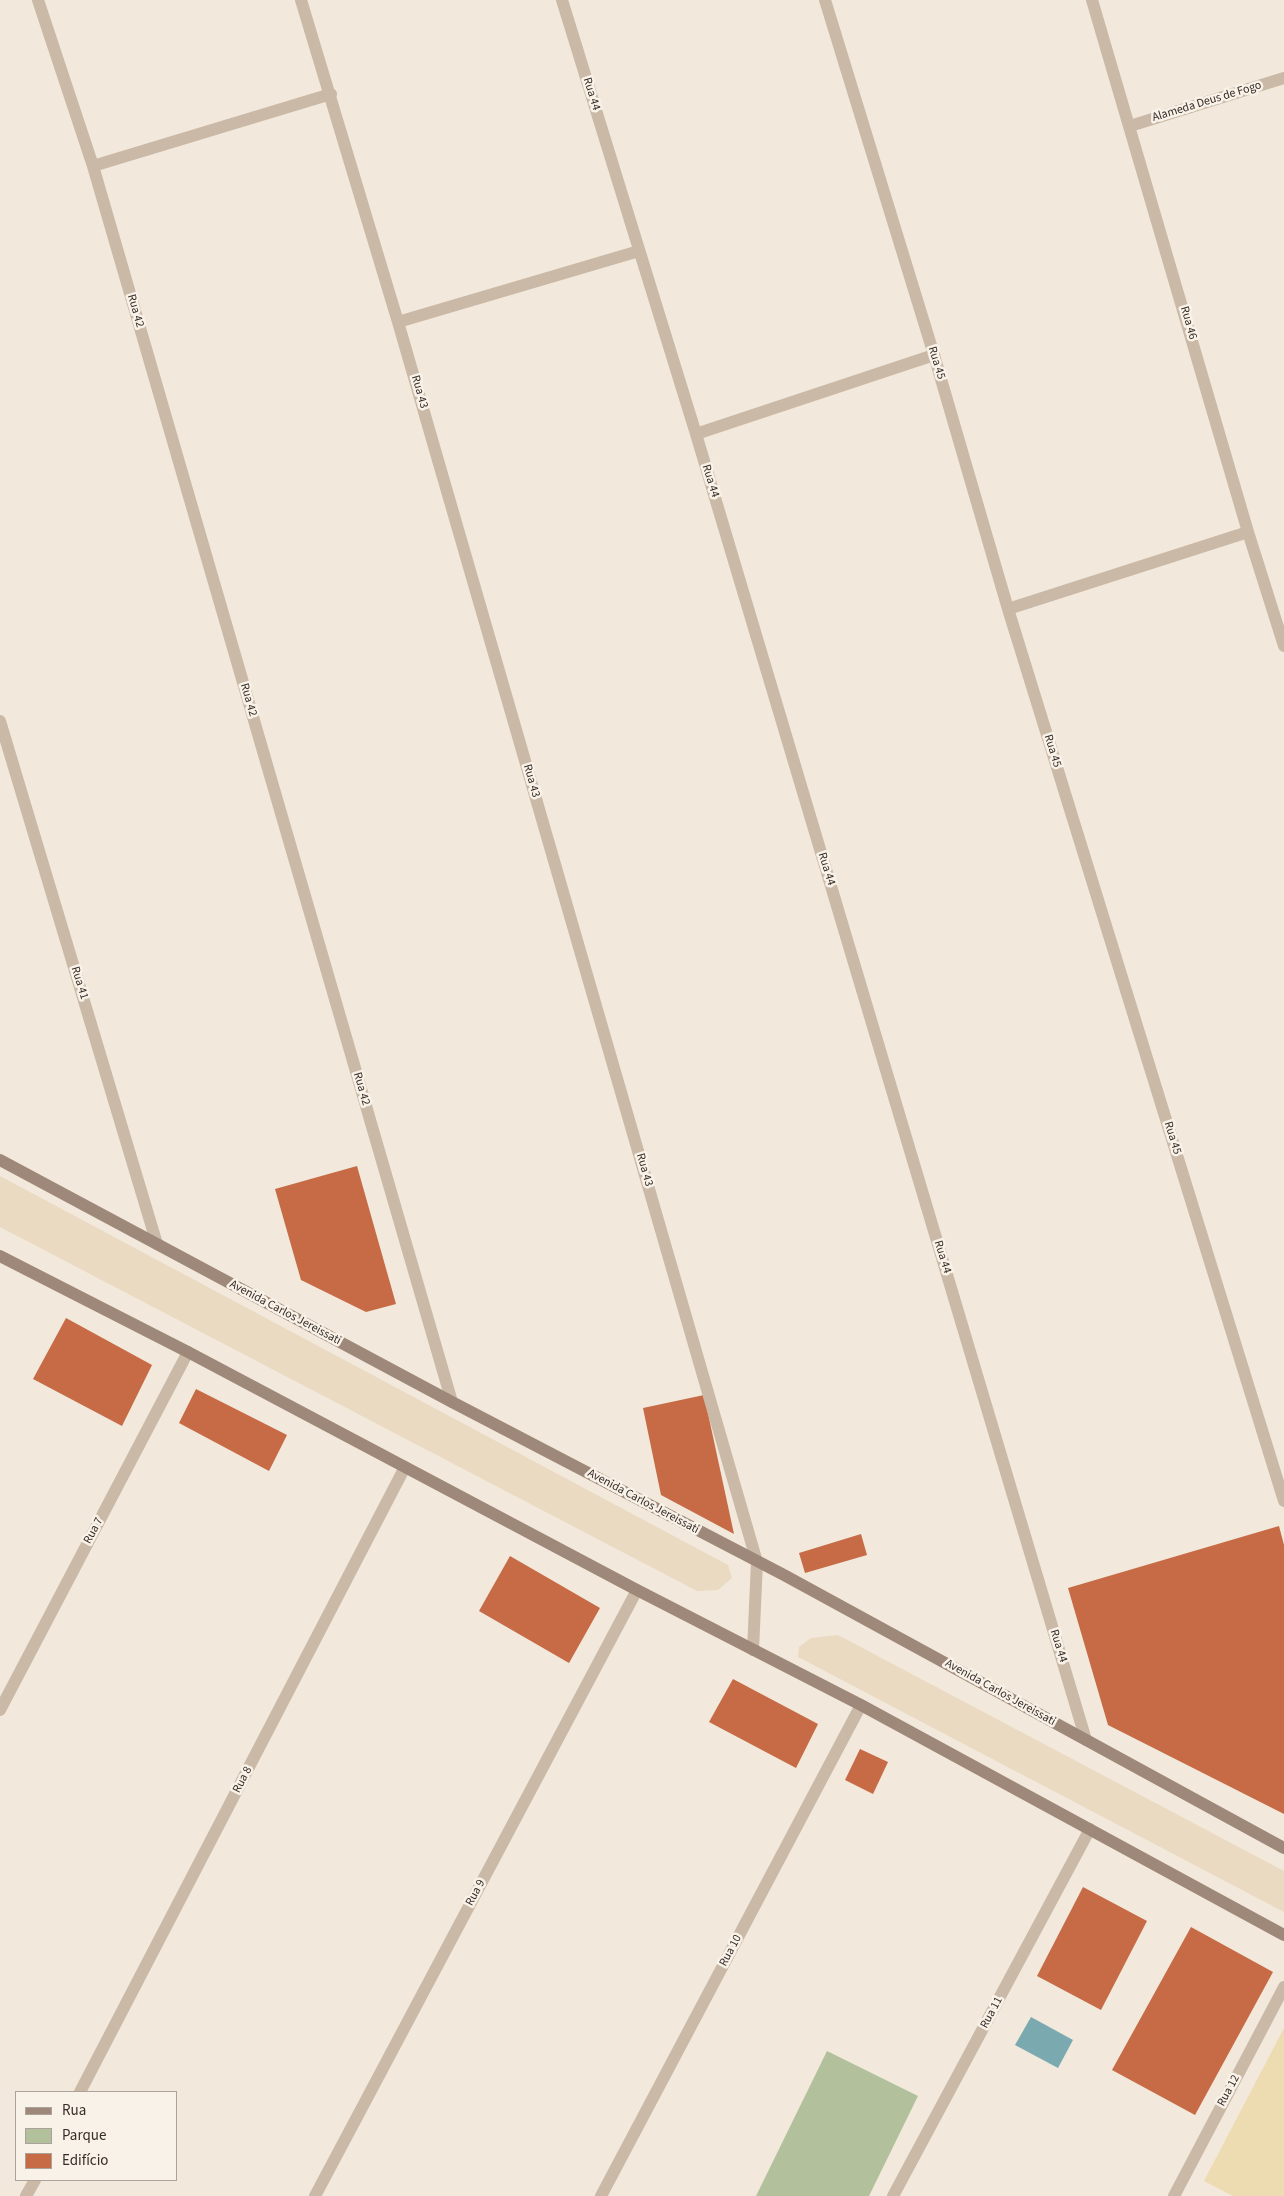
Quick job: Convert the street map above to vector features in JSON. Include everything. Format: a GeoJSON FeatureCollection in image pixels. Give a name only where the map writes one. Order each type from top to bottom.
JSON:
{"type":"FeatureCollection","features":[{"type":"Feature","properties":{"kind":"street","name":"Rua 42"},"geometry":{"type":"LineString","coordinates":[[38,0],[93,166],[452,1402]]}},
{"type":"Feature","properties":{"kind":"street","name":"Rua 43"},"geometry":{"type":"LineString","coordinates":[[302,0],[398,322],[757,1562],[753,1650]]}},
{"type":"Feature","properties":{"kind":"street","name":"Rua 44"},"geometry":{"type":"LineString","coordinates":[[562,0],[696,434],[1086,1740]]}},
{"type":"Feature","properties":{"kind":"street","name":"Rua 45"},"geometry":{"type":"LineString","coordinates":[[825,0],[934,355],[1008,609],[1284,1501]]}},
{"type":"Feature","properties":{"kind":"street","name":"Rua 46"},"geometry":{"type":"LineString","coordinates":[[1092,0],[1248,532],[1284,646]]}},
{"type":"Feature","properties":{"kind":"street","name":"Alameda Deus de Fogo"},"geometry":{"type":"LineString","coordinates":[[1130,126],[1284,78]]}},
{"type":"Feature","properties":{"kind":"street"},"geometry":{"type":"LineString","coordinates":[[93,166],[331,94]]}},
{"type":"Feature","properties":{"kind":"street"},"geometry":{"type":"LineString","coordinates":[[398,322],[639,252]]}},
{"type":"Feature","properties":{"kind":"street"},"geometry":{"type":"LineString","coordinates":[[696,434],[934,355]]}},
{"type":"Feature","properties":{"kind":"street"},"geometry":{"type":"LineString","coordinates":[[1008,609],[1248,532]]}},
{"type":"Feature","properties":{"kind":"street","name":"Rua 41"},"geometry":{"type":"LineString","coordinates":[[0,721],[157,1244]]}},
{"type":"Feature","properties":{"kind":"street","name":"Avenida Carlos Jereissati"},"geometry":{"type":"LineString","coordinates":[[0,1160],[452,1402],[784,1575],[1284,1848]]}},
{"type":"Feature","properties":{"kind":"street"},"geometry":{"type":"LineString","coordinates":[[0,1256],[188,1352],[637,1590],[861,1705],[1284,1935]]}},
{"type":"Feature","properties":{"kind":"street","name":"Rua 7"},"geometry":{"type":"LineString","coordinates":[[0,1710],[188,1352]]}},
{"type":"Feature","properties":{"kind":"street","name":"Rua 8"},"geometry":{"type":"LineString","coordinates":[[81,2091],[405,1467]]}},
{"type":"Feature","properties":{"kind":"street","name":"Rua 9"},"geometry":{"type":"LineString","coordinates":[[315,2196],[637,1590]]}},
{"type":"Feature","properties":{"kind":"street","name":"Rua 10"},"geometry":{"type":"LineString","coordinates":[[601,2196],[861,1705]]}},
{"type":"Feature","properties":{"kind":"street","name":"Rua 11"},"geometry":{"type":"LineString","coordinates":[[893,2196],[1090,1829]]}},
{"type":"Feature","properties":{"kind":"street","name":"Rua 12"},"geometry":{"type":"LineString","coordinates":[[1174,2196],[1284,1987]]}},
{"type":"Feature","properties":{"kind":"street"},"geometry":{"type":"LineString","coordinates":[[26,2196],[34,2181]]}},
{"type":"Feature","properties":{"kind":"green space"},"geometry":{"type":"Polygon","coordinates":[[[827,2051],[918,2096],[869,2196],[756,2196],[827,2051]]]}},
{"type":"Feature","properties":{"kind":"sand"},"geometry":{"type":"Polygon","coordinates":[[[1284,2028],[1284,2196],[1233,2196],[1204,2181],[1284,2028]]]}},
{"type":"Feature","properties":{"kind":"shaded area"},"geometry":{"type":"Polygon","coordinates":[[[0,1176],[728,1565],[732,1578],[718,1590],[697,1591],[0,1227],[0,1176]]]}},
{"type":"Feature","properties":{"kind":"shaded area"},"geometry":{"type":"Polygon","coordinates":[[[838,1635],[1284,1871],[1284,1912],[798,1657],[799,1647],[811,1638],[838,1635]]]}},
{"type":"Feature","properties":{"kind":"water"},"geometry":{"type":"Polygon","coordinates":[[[1031,2017],[1073,2040],[1058,2068],[1015,2045],[1031,2017]]]}},
{"type":"Feature","properties":{"kind":"building"},"geometry":{"type":"Polygon","coordinates":[[[357,1166],[396,1304],[366,1312],[301,1280],[275,1189],[357,1166]]]}},
{"type":"Feature","properties":{"kind":"building"},"geometry":{"type":"Polygon","coordinates":[[[66,1318],[152,1365],[122,1426],[33,1379],[66,1318]]]}},
{"type":"Feature","properties":{"kind":"building"},"geometry":{"type":"Polygon","coordinates":[[[196,1389],[287,1435],[269,1471],[179,1423],[196,1389]]]}},
{"type":"Feature","properties":{"kind":"building"},"geometry":{"type":"Polygon","coordinates":[[[704,1395],[734,1534],[661,1495],[643,1408],[704,1395]]]}},
{"type":"Feature","properties":{"kind":"building"},"geometry":{"type":"Polygon","coordinates":[[[1279,1526],[1284,1545],[1284,1814],[1108,1725],[1068,1588],[1279,1526]]]}},
{"type":"Feature","properties":{"kind":"building"},"geometry":{"type":"Polygon","coordinates":[[[861,1534],[867,1555],[805,1573],[799,1553],[861,1534]]]}},
{"type":"Feature","properties":{"kind":"building"},"geometry":{"type":"Polygon","coordinates":[[[510,1556],[600,1608],[569,1663],[479,1611],[510,1556]]]}},
{"type":"Feature","properties":{"kind":"building"},"geometry":{"type":"Polygon","coordinates":[[[733,1679],[818,1724],[796,1768],[709,1722],[733,1679]]]}},
{"type":"Feature","properties":{"kind":"building"},"geometry":{"type":"Polygon","coordinates":[[[860,1749],[888,1762],[873,1794],[845,1780],[860,1749]]]}},
{"type":"Feature","properties":{"kind":"building"},"geometry":{"type":"Polygon","coordinates":[[[1083,1887],[1147,1921],[1101,2010],[1037,1976],[1083,1887]]]}},
{"type":"Feature","properties":{"kind":"building"},"geometry":{"type":"Polygon","coordinates":[[[1191,1927],[1273,1972],[1195,2115],[1112,2070],[1191,1927]]]}}]}
